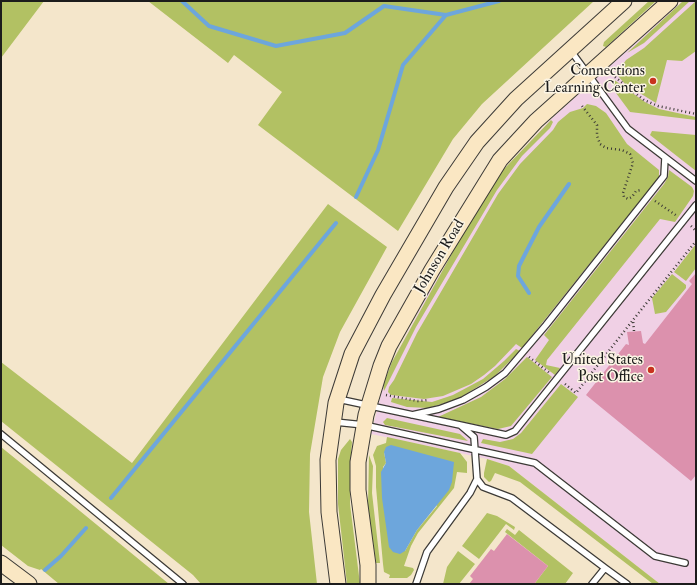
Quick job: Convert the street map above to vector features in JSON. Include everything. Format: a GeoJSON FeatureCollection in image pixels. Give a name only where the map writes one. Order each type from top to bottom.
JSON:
{"type":"FeatureCollection","features":[{"type":"Feature","properties":{"kind":"main road","name":"Johnson Road"},"geometry":{"type":"LineString","coordinates":[[338,584],[328,488],[328,460],[337,399],[352,354],[365,328],[462,162],[494,121],[624,1]]}},
{"type":"Feature","properties":{"kind":"main road","name":"Johnson Road"},"geometry":{"type":"LineString","coordinates":[[368,584],[368,565],[358,490],[358,462],[369,405],[389,346],[432,270],[486,180],[500,160],[518,139],[670,1]]}},
{"type":"Feature","properties":{"kind":"main road"},"geometry":{"type":"LineString","coordinates":[[1,563],[29,584]]}},
{"type":"Feature","properties":{"kind":"lane"},"geometry":{"type":"LineString","coordinates":[[570,50],[628,129],[696,181]]}},
{"type":"Feature","properties":{"kind":"lane"},"geometry":{"type":"LineString","coordinates":[[412,415],[439,409],[463,400],[486,387],[505,373],[524,353],[664,176],[665,158]]}},
{"type":"Feature","properties":{"kind":"lane"},"geometry":{"type":"LineString","coordinates":[[337,399],[506,435],[515,431],[696,205]]}},
{"type":"Feature","properties":{"kind":"lane"},"geometry":{"type":"LineString","coordinates":[[333,422],[364,425],[535,463],[655,556],[685,563]]}},
{"type":"Feature","properties":{"kind":"lane"},"geometry":{"type":"LineString","coordinates":[[416,584],[427,552],[470,493],[477,480],[474,437],[460,425]]}},
{"type":"Feature","properties":{"kind":"lane"},"geometry":{"type":"LineString","coordinates":[[1,434],[183,584]]}},
{"type":"Feature","properties":{"kind":"lane"},"geometry":{"type":"LineString","coordinates":[[477,480],[483,486],[512,498],[627,584]]}},
{"type":"Feature","properties":{"kind":"lane"},"geometry":{"type":"LineString","coordinates":[[592,584],[605,568]]}},
{"type":"Feature","properties":{"kind":"path"},"geometry":{"type":"LineString","coordinates":[[615,77],[644,100],[658,106],[696,114]]}},
{"type":"Feature","properties":{"kind":"path"},"geometry":{"type":"LineString","coordinates":[[582,106],[597,125],[597,136],[600,144],[606,148],[622,150],[630,154],[633,163],[623,193],[624,197],[628,199],[640,189],[696,231]]}},
{"type":"Feature","properties":{"kind":"path"},"geometry":{"type":"LineString","coordinates":[[524,353],[576,393],[696,241]]}},
{"type":"Feature","properties":{"kind":"path"},"geometry":{"type":"LineString","coordinates":[[633,320],[634,331]]}},
{"type":"Feature","properties":{"kind":"path"},"geometry":{"type":"LineString","coordinates":[[386,395],[418,401],[435,400]]}},
{"type":"Feature","properties":{"kind":"shaded area"},"geometry":{"type":"Polygon","coordinates":[[[682,1],[696,1],[696,584],[660,584],[509,466],[487,459],[371,434],[383,387],[392,362],[429,292],[503,170],[549,121],[682,1]]]}},
{"type":"Feature","properties":{"kind":"green space"},"geometry":{"type":"Polygon","coordinates":[[[1,1],[44,1],[1,58],[1,1]]]}},
{"type":"Feature","properties":{"kind":"green space"},"geometry":{"type":"Polygon","coordinates":[[[148,1],[594,1],[482,104],[453,139],[398,231],[258,125],[282,92],[234,55],[228,63],[148,1]]]}},
{"type":"Feature","properties":{"kind":"green space"},"geometry":{"type":"Polygon","coordinates":[[[649,1],[656,1],[606,47],[603,46],[604,42],[649,1]]]}},
{"type":"Feature","properties":{"kind":"green space"},"geometry":{"type":"Polygon","coordinates":[[[683,1],[690,1],[644,43],[627,53],[683,1]]]}},
{"type":"Feature","properties":{"kind":"green space"},"geometry":{"type":"Polygon","coordinates":[[[696,1],[696,51],[682,61],[667,60],[656,103],[625,84],[618,76],[618,72],[626,60],[644,48],[696,1]]]}},
{"type":"Feature","properties":{"kind":"green space"},"geometry":{"type":"Polygon","coordinates":[[[613,79],[645,102],[659,109],[696,117],[696,120],[630,112],[616,93],[613,79]]]}},
{"type":"Feature","properties":{"kind":"green space"},"geometry":{"type":"Polygon","coordinates":[[[587,104],[596,106],[606,113],[627,144],[659,170],[659,177],[522,348],[516,344],[484,375],[471,384],[443,396],[424,399],[391,395],[388,392],[389,387],[394,380],[417,333],[498,194],[520,164],[553,130],[558,122],[570,112],[583,108],[587,104]]]}},
{"type":"Feature","properties":{"kind":"green space"},"geometry":{"type":"Polygon","coordinates":[[[551,120],[553,122],[550,128],[522,156],[497,190],[416,327],[384,391],[383,385],[392,362],[471,219],[503,170],[551,120]]]}},
{"type":"Feature","properties":{"kind":"green space"},"geometry":{"type":"Polygon","coordinates":[[[652,131],[696,135],[696,171],[650,135],[652,131]]]}},
{"type":"Feature","properties":{"kind":"green space"},"geometry":{"type":"Polygon","coordinates":[[[669,170],[692,187],[694,191],[693,196],[675,222],[660,219],[547,360],[546,365],[560,368],[555,375],[535,360],[549,340],[544,335],[664,184],[668,177],[669,170]]]}},
{"type":"Feature","properties":{"kind":"green space"},"geometry":{"type":"Polygon","coordinates":[[[328,204],[387,247],[340,332],[323,377],[310,454],[309,512],[317,584],[201,584],[193,575],[1,421],[1,362],[132,463],[328,204]]]}},
{"type":"Feature","properties":{"kind":"green space"},"geometry":{"type":"Polygon","coordinates":[[[696,244],[696,268],[686,281],[674,272],[696,244]]]}},
{"type":"Feature","properties":{"kind":"green space"},"geometry":{"type":"Polygon","coordinates":[[[672,274],[686,285],[686,288],[666,312],[655,314],[652,298],[672,274]]]}},
{"type":"Feature","properties":{"kind":"green space"},"geometry":{"type":"Polygon","coordinates":[[[516,349],[520,351],[495,376],[458,399],[428,408],[407,407],[391,402],[392,398],[432,402],[453,395],[483,379],[516,349]]]}},
{"type":"Feature","properties":{"kind":"green space"},"geometry":{"type":"Polygon","coordinates":[[[527,357],[552,377],[511,426],[498,429],[438,417],[481,397],[505,379],[527,357]]]}},
{"type":"Feature","properties":{"kind":"green space"},"geometry":{"type":"Polygon","coordinates":[[[561,384],[578,397],[532,454],[481,443],[483,439],[500,442],[513,439],[521,433],[561,384]]]}},
{"type":"Feature","properties":{"kind":"green space"},"geometry":{"type":"Polygon","coordinates":[[[387,418],[460,434],[468,441],[385,425],[383,422],[387,418]]]}},
{"type":"Feature","properties":{"kind":"green space"},"geometry":{"type":"Polygon","coordinates":[[[387,437],[460,453],[467,462],[467,473],[457,472],[454,488],[418,533],[411,546],[404,566],[413,568],[414,570],[407,578],[389,578],[390,575],[384,572],[376,487],[376,466],[373,455],[377,446],[386,443],[387,437]],[[384,452],[386,463],[383,467],[405,551],[417,530],[437,506],[384,452]]]}},
{"type":"Feature","properties":{"kind":"green space"},"geometry":{"type":"Polygon","coordinates":[[[350,439],[352,442],[350,504],[360,584],[347,584],[338,504],[338,459],[341,450],[350,439]]]}},
{"type":"Feature","properties":{"kind":"green space"},"geometry":{"type":"Polygon","coordinates":[[[1,447],[169,584],[59,584],[41,569],[28,566],[1,545],[1,447]]]}},
{"type":"Feature","properties":{"kind":"green space"},"geometry":{"type":"Polygon","coordinates":[[[369,455],[373,466],[372,493],[380,563],[376,563],[368,506],[369,455]]]}},
{"type":"Feature","properties":{"kind":"green space"},"geometry":{"type":"Polygon","coordinates":[[[487,459],[509,466],[660,584],[653,584],[520,482],[495,473],[489,482],[484,477],[487,459]]]}},
{"type":"Feature","properties":{"kind":"green space"},"geometry":{"type":"Polygon","coordinates":[[[487,513],[497,516],[515,527],[514,530],[506,524],[479,559],[462,546],[487,513]]]}},
{"type":"Feature","properties":{"kind":"green space"},"geometry":{"type":"Polygon","coordinates":[[[507,529],[515,535],[519,530],[573,573],[565,584],[535,583],[548,566],[505,532],[507,529]]]}},
{"type":"Feature","properties":{"kind":"green space"},"geometry":{"type":"Polygon","coordinates":[[[458,551],[475,564],[459,584],[443,584],[447,567],[458,551]]]}},
{"type":"Feature","properties":{"kind":"water"},"geometry":{"type":"Polygon","coordinates":[[[391,445],[454,462],[452,482],[449,490],[417,530],[405,551],[400,554],[393,552],[389,547],[382,498],[381,472],[386,463],[384,452],[386,447],[391,445]]]}},
{"type":"Feature","properties":{"kind":"building","name":"United States Post Office"},"geometry":{"type":"Polygon","coordinates":[[[696,273],[696,475],[691,481],[586,395],[626,344],[629,345],[627,332],[641,331],[643,343],[645,344],[692,284],[689,281],[696,273]]]}},
{"type":"Feature","properties":{"kind":"building"},"geometry":{"type":"Polygon","coordinates":[[[507,534],[548,566],[535,583],[536,584],[469,584],[473,579],[470,576],[491,549],[494,551],[507,534]]]}},
{"type":"Feature","properties":{"kind":"waterway"},"geometry":{"type":"LineString","coordinates":[[182,1],[209,26],[276,46],[345,33],[384,6],[446,15],[499,1]]}},
{"type":"Feature","properties":{"kind":"waterway"},"geometry":{"type":"LineString","coordinates":[[356,197],[378,150],[403,65],[446,15]]}},
{"type":"Feature","properties":{"kind":"waterway"},"geometry":{"type":"LineString","coordinates":[[529,293],[518,276],[519,266],[539,227],[569,184]]}},
{"type":"Feature","properties":{"kind":"waterway"},"geometry":{"type":"LineString","coordinates":[[111,498],[336,223]]}},
{"type":"Feature","properties":{"kind":"waterway"},"geometry":{"type":"LineString","coordinates":[[45,570],[61,556],[86,528]]}},
{"type":"Feature","properties":{"kind":"place","name":"Connections Learning Center"},"geometry":{"type":"Point","coordinates":[653,81]}},
{"type":"Feature","properties":{"kind":"place","name":"United States Post Office"},"geometry":{"type":"Point","coordinates":[651,370]}}]}
